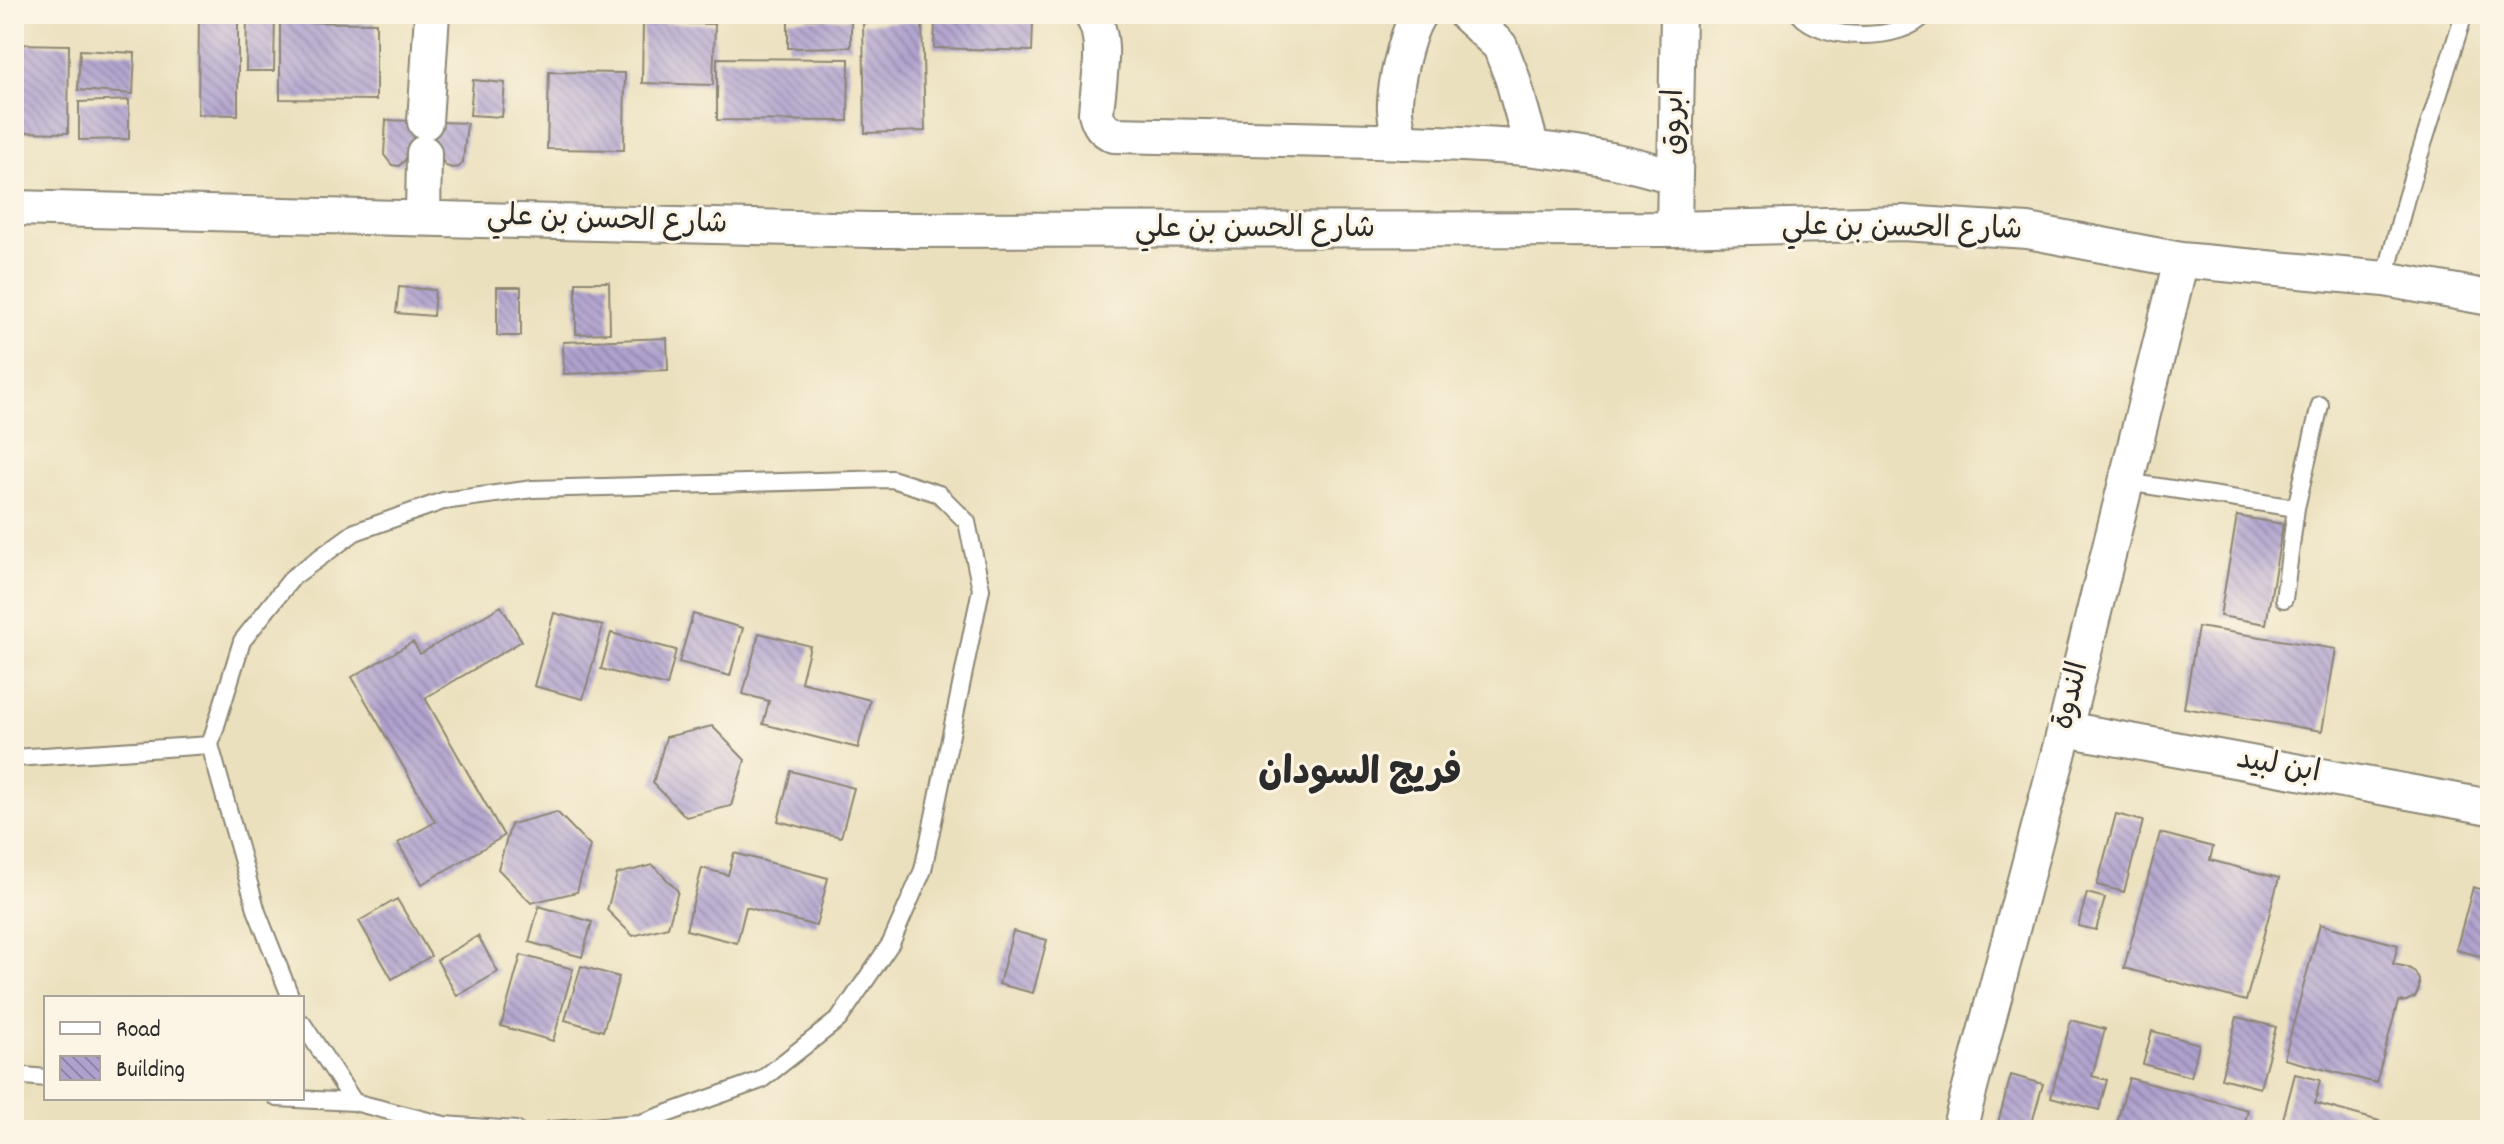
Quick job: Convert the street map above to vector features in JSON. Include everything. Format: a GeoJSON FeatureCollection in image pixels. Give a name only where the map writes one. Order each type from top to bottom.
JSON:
{"type":"FeatureCollection","features":[{"type":"Feature","properties":{"kind":"street"},"geometry":{"type":"LineString","coordinates":[[423,217],[432,14]]}},
{"type":"Feature","properties":{"kind":"street"},"geometry":{"type":"LineString","coordinates":[[1091,14],[1099,24],[1101,37],[1096,113],[1098,123],[1114,135],[1532,148],[1610,158],[1675,177]]}},
{"type":"Feature","properties":{"kind":"street"},"geometry":{"type":"LineString","coordinates":[[1400,142],[1394,105],[1402,62],[1419,14]]}},
{"type":"Feature","properties":{"kind":"street"},"geometry":{"type":"LineString","coordinates":[[1465,14],[1500,46],[1532,148]]}},
{"type":"Feature","properties":{"kind":"street","name":"ابروق"},"geometry":{"type":"LineString","coordinates":[[1674,229],[1678,14]]}},
{"type":"Feature","properties":{"kind":"street","name":"شارع الحسن بن علي"},"geometry":{"type":"LineString","coordinates":[[14,208],[886,230],[1674,229],[1903,223],[2028,231],[2181,260],[2385,279],[2490,298]]}},
{"type":"Feature","properties":{"kind":"street","name":"الندوة"},"geometry":{"type":"LineString","coordinates":[[1959,1130],[2065,729],[2181,260]]}},
{"type":"Feature","properties":{"kind":"street","name":"ابن لبيد"},"geometry":{"type":"LineString","coordinates":[[2065,729],[2490,807]]}},
{"type":"Feature","properties":{"kind":"lane"},"geometry":{"type":"LineString","coordinates":[[1799,14],[1804,21],[1831,33],[1868,35],[1910,27],[1925,14]]}},
{"type":"Feature","properties":{"kind":"lane"},"geometry":{"type":"LineString","coordinates":[[2385,279],[2406,198],[2464,14]]}},
{"type":"Feature","properties":{"kind":"lane"},"geometry":{"type":"LineString","coordinates":[[2284,599],[2296,508],[2320,405]]}},
{"type":"Feature","properties":{"kind":"lane"},"geometry":{"type":"LineString","coordinates":[[290,996],[257,912],[210,745],[242,641],[293,577],[355,532],[443,501],[533,489],[892,479],[939,494],[967,522],[981,589],[923,870],[891,943],[839,1019],[761,1080],[641,1123],[550,1130]]}},
{"type":"Feature","properties":{"kind":"lane"},"geometry":{"type":"LineString","coordinates":[[2126,482],[2296,508]]}},
{"type":"Feature","properties":{"kind":"lane"},"geometry":{"type":"LineString","coordinates":[[14,758],[210,745]]}},
{"type":"Feature","properties":{"kind":"lane"},"geometry":{"type":"LineString","coordinates":[[304,1026],[354,1102]]}},
{"type":"Feature","properties":{"kind":"lane"},"geometry":{"type":"LineString","coordinates":[[14,1075],[44,1078]]}},
{"type":"Feature","properties":{"kind":"lane"},"geometry":{"type":"LineString","coordinates":[[304,1099],[354,1102],[444,1127],[516,1130]]}},
{"type":"Feature","properties":{"kind":"building"},"geometry":{"type":"Polygon","coordinates":[[[199,14],[238,14],[238,115],[198,114],[199,14]]]}},
{"type":"Feature","properties":{"kind":"building"},"geometry":{"type":"Polygon","coordinates":[[[247,14],[275,14],[274,71],[246,71],[247,14]]]}},
{"type":"Feature","properties":{"kind":"building"},"geometry":{"type":"Polygon","coordinates":[[[788,19],[851,19],[851,47],[788,48],[788,19]]]}},
{"type":"Feature","properties":{"kind":"building"},"geometry":{"type":"Polygon","coordinates":[[[935,20],[1033,23],[1032,51],[934,48],[935,20]]]}},
{"type":"Feature","properties":{"kind":"building"},"geometry":{"type":"Polygon","coordinates":[[[922,21],[925,131],[865,133],[863,23],[922,21]]]}},
{"type":"Feature","properties":{"kind":"building"},"geometry":{"type":"Polygon","coordinates":[[[280,22],[376,23],[376,100],[280,99],[280,22]]]}},
{"type":"Feature","properties":{"kind":"building"},"geometry":{"type":"Polygon","coordinates":[[[643,23],[715,24],[713,85],[642,83],[643,23]]]}},
{"type":"Feature","properties":{"kind":"building"},"geometry":{"type":"Polygon","coordinates":[[[14,44],[69,45],[68,133],[14,132],[14,44]]]}},
{"type":"Feature","properties":{"kind":"building"},"geometry":{"type":"Polygon","coordinates":[[[80,50],[135,53],[133,94],[78,90],[80,50]]]}},
{"type":"Feature","properties":{"kind":"building"},"geometry":{"type":"Polygon","coordinates":[[[717,58],[849,59],[848,121],[717,120],[717,58]]]}},
{"type":"Feature","properties":{"kind":"building"},"geometry":{"type":"Polygon","coordinates":[[[549,72],[625,73],[624,150],[547,149],[549,72]]]}},
{"type":"Feature","properties":{"kind":"building"},"geometry":{"type":"Polygon","coordinates":[[[473,80],[505,83],[502,117],[470,115],[473,80]]]}},
{"type":"Feature","properties":{"kind":"building"},"geometry":{"type":"Polygon","coordinates":[[[129,100],[129,139],[79,140],[79,102],[129,100]]]}},
{"type":"Feature","properties":{"kind":"building"},"geometry":{"type":"Polygon","coordinates":[[[386,120],[467,123],[463,162],[459,167],[452,168],[446,166],[440,157],[408,157],[399,166],[392,165],[384,155],[386,120]]]}},
{"type":"Feature","properties":{"kind":"building"},"geometry":{"type":"Polygon","coordinates":[[[576,282],[609,282],[610,333],[576,334],[576,282]]]}},
{"type":"Feature","properties":{"kind":"building"},"geometry":{"type":"Polygon","coordinates":[[[399,287],[435,290],[433,316],[396,313],[399,287]]]}},
{"type":"Feature","properties":{"kind":"building"},"geometry":{"type":"Polygon","coordinates":[[[497,287],[521,287],[521,336],[497,336],[497,287]]]}},
{"type":"Feature","properties":{"kind":"building"},"geometry":{"type":"Polygon","coordinates":[[[667,338],[668,370],[564,374],[563,342],[667,338]]]}},
{"type":"Feature","properties":{"kind":"building"},"geometry":{"type":"Polygon","coordinates":[[[2237,516],[2283,524],[2266,624],[2220,616],[2237,516]]]}},
{"type":"Feature","properties":{"kind":"building"},"geometry":{"type":"Polygon","coordinates":[[[501,606],[522,641],[425,698],[504,836],[422,884],[398,843],[435,822],[352,677],[413,642],[420,654],[501,606]]]}},
{"type":"Feature","properties":{"kind":"building"},"geometry":{"type":"Polygon","coordinates":[[[554,613],[603,626],[583,699],[534,686],[554,613]]]}},
{"type":"Feature","properties":{"kind":"building"},"geometry":{"type":"Polygon","coordinates":[[[693,614],[743,628],[730,676],[679,662],[693,614]]]}},
{"type":"Feature","properties":{"kind":"building"},"geometry":{"type":"Polygon","coordinates":[[[2198,627],[2336,649],[2322,731],[2184,708],[2198,627]]]}},
{"type":"Feature","properties":{"kind":"building"},"geometry":{"type":"Polygon","coordinates":[[[611,633],[676,650],[667,686],[601,669],[611,633]]]}},
{"type":"Feature","properties":{"kind":"building"},"geometry":{"type":"Polygon","coordinates":[[[759,633],[810,646],[801,682],[870,700],[858,748],[763,724],[769,701],[743,694],[759,633]]]}},
{"type":"Feature","properties":{"kind":"building"},"geometry":{"type":"Polygon","coordinates":[[[712,726],[745,760],[731,806],[686,817],[653,783],[666,737],[712,726]]]}},
{"type":"Feature","properties":{"kind":"building"},"geometry":{"type":"Polygon","coordinates":[[[791,771],[854,788],[841,837],[778,821],[791,771]]]}},
{"type":"Feature","properties":{"kind":"building"},"geometry":{"type":"Polygon","coordinates":[[[557,812],[590,846],[577,892],[531,903],[498,869],[511,824],[557,812]]]}},
{"type":"Feature","properties":{"kind":"building"},"geometry":{"type":"Polygon","coordinates":[[[2116,814],[2143,821],[2124,892],[2097,885],[2116,814]]]}},
{"type":"Feature","properties":{"kind":"building"},"geometry":{"type":"Polygon","coordinates":[[[2160,833],[2213,847],[2210,860],[2279,878],[2246,1001],[2124,968],[2160,833]]]}},
{"type":"Feature","properties":{"kind":"building"},"geometry":{"type":"Polygon","coordinates":[[[734,853],[828,878],[816,926],[746,907],[737,943],[686,930],[702,868],[728,875],[734,853]]]}},
{"type":"Feature","properties":{"kind":"building"},"geometry":{"type":"Polygon","coordinates":[[[653,865],[678,891],[668,927],[633,936],[607,910],[617,874],[653,865]]]}},
{"type":"Feature","properties":{"kind":"building"},"geometry":{"type":"Polygon","coordinates":[[[2473,887],[2490,892],[2490,946],[2487,958],[2456,950],[2473,887]]]}},
{"type":"Feature","properties":{"kind":"building"},"geometry":{"type":"Polygon","coordinates":[[[2087,893],[2105,898],[2096,930],[2078,926],[2087,893]]]}},
{"type":"Feature","properties":{"kind":"building"},"geometry":{"type":"Polygon","coordinates":[[[397,899],[431,956],[392,979],[359,921],[397,899]]]}},
{"type":"Feature","properties":{"kind":"building"},"geometry":{"type":"Polygon","coordinates":[[[539,906],[592,922],[582,957],[529,942],[539,906]]]}},
{"type":"Feature","properties":{"kind":"building"},"geometry":{"type":"Polygon","coordinates":[[[2320,924],[2398,945],[2393,964],[2407,967],[2415,972],[2419,980],[2415,997],[2398,1002],[2376,1083],[2284,1059],[2320,924]]]}},
{"type":"Feature","properties":{"kind":"building"},"geometry":{"type":"Polygon","coordinates":[[[1013,931],[1047,940],[1033,993],[999,984],[1013,931]]]}},
{"type":"Feature","properties":{"kind":"building"},"geometry":{"type":"Polygon","coordinates":[[[478,936],[498,972],[457,996],[437,960],[478,936]]]}},
{"type":"Feature","properties":{"kind":"building"},"geometry":{"type":"Polygon","coordinates":[[[521,955],[573,969],[553,1041],[501,1026],[521,955]]]}},
{"type":"Feature","properties":{"kind":"building"},"geometry":{"type":"Polygon","coordinates":[[[581,966],[619,977],[603,1031],[565,1020],[581,966]]]}},
{"type":"Feature","properties":{"kind":"building"},"geometry":{"type":"Polygon","coordinates":[[[2237,1017],[2276,1027],[2260,1088],[2221,1078],[2237,1017]]]}},
{"type":"Feature","properties":{"kind":"building"},"geometry":{"type":"Polygon","coordinates":[[[2071,1020],[2105,1029],[2092,1076],[2107,1080],[2099,1110],[2051,1097],[2071,1020]]]}},
{"type":"Feature","properties":{"kind":"building"},"geometry":{"type":"Polygon","coordinates":[[[2152,1031],[2199,1044],[2191,1077],[2143,1064],[2152,1031]]]}},
{"type":"Feature","properties":{"kind":"building"},"geometry":{"type":"Polygon","coordinates":[[[2295,1074],[2320,1080],[2315,1103],[2412,1130],[2280,1130],[2295,1074]]]}},
{"type":"Feature","properties":{"kind":"building"},"geometry":{"type":"Polygon","coordinates":[[[2011,1075],[2043,1084],[2030,1130],[1996,1130],[2011,1075]]]}},
{"type":"Feature","properties":{"kind":"building"},"geometry":{"type":"Polygon","coordinates":[[[2129,1078],[2248,1110],[2243,1130],[2115,1130],[2129,1078]]]}},
{"type":"Feature","properties":{"kind":"district","name":"فريج السودان"},"geometry":{"type":"Point","coordinates":[1360,775]}}]}
